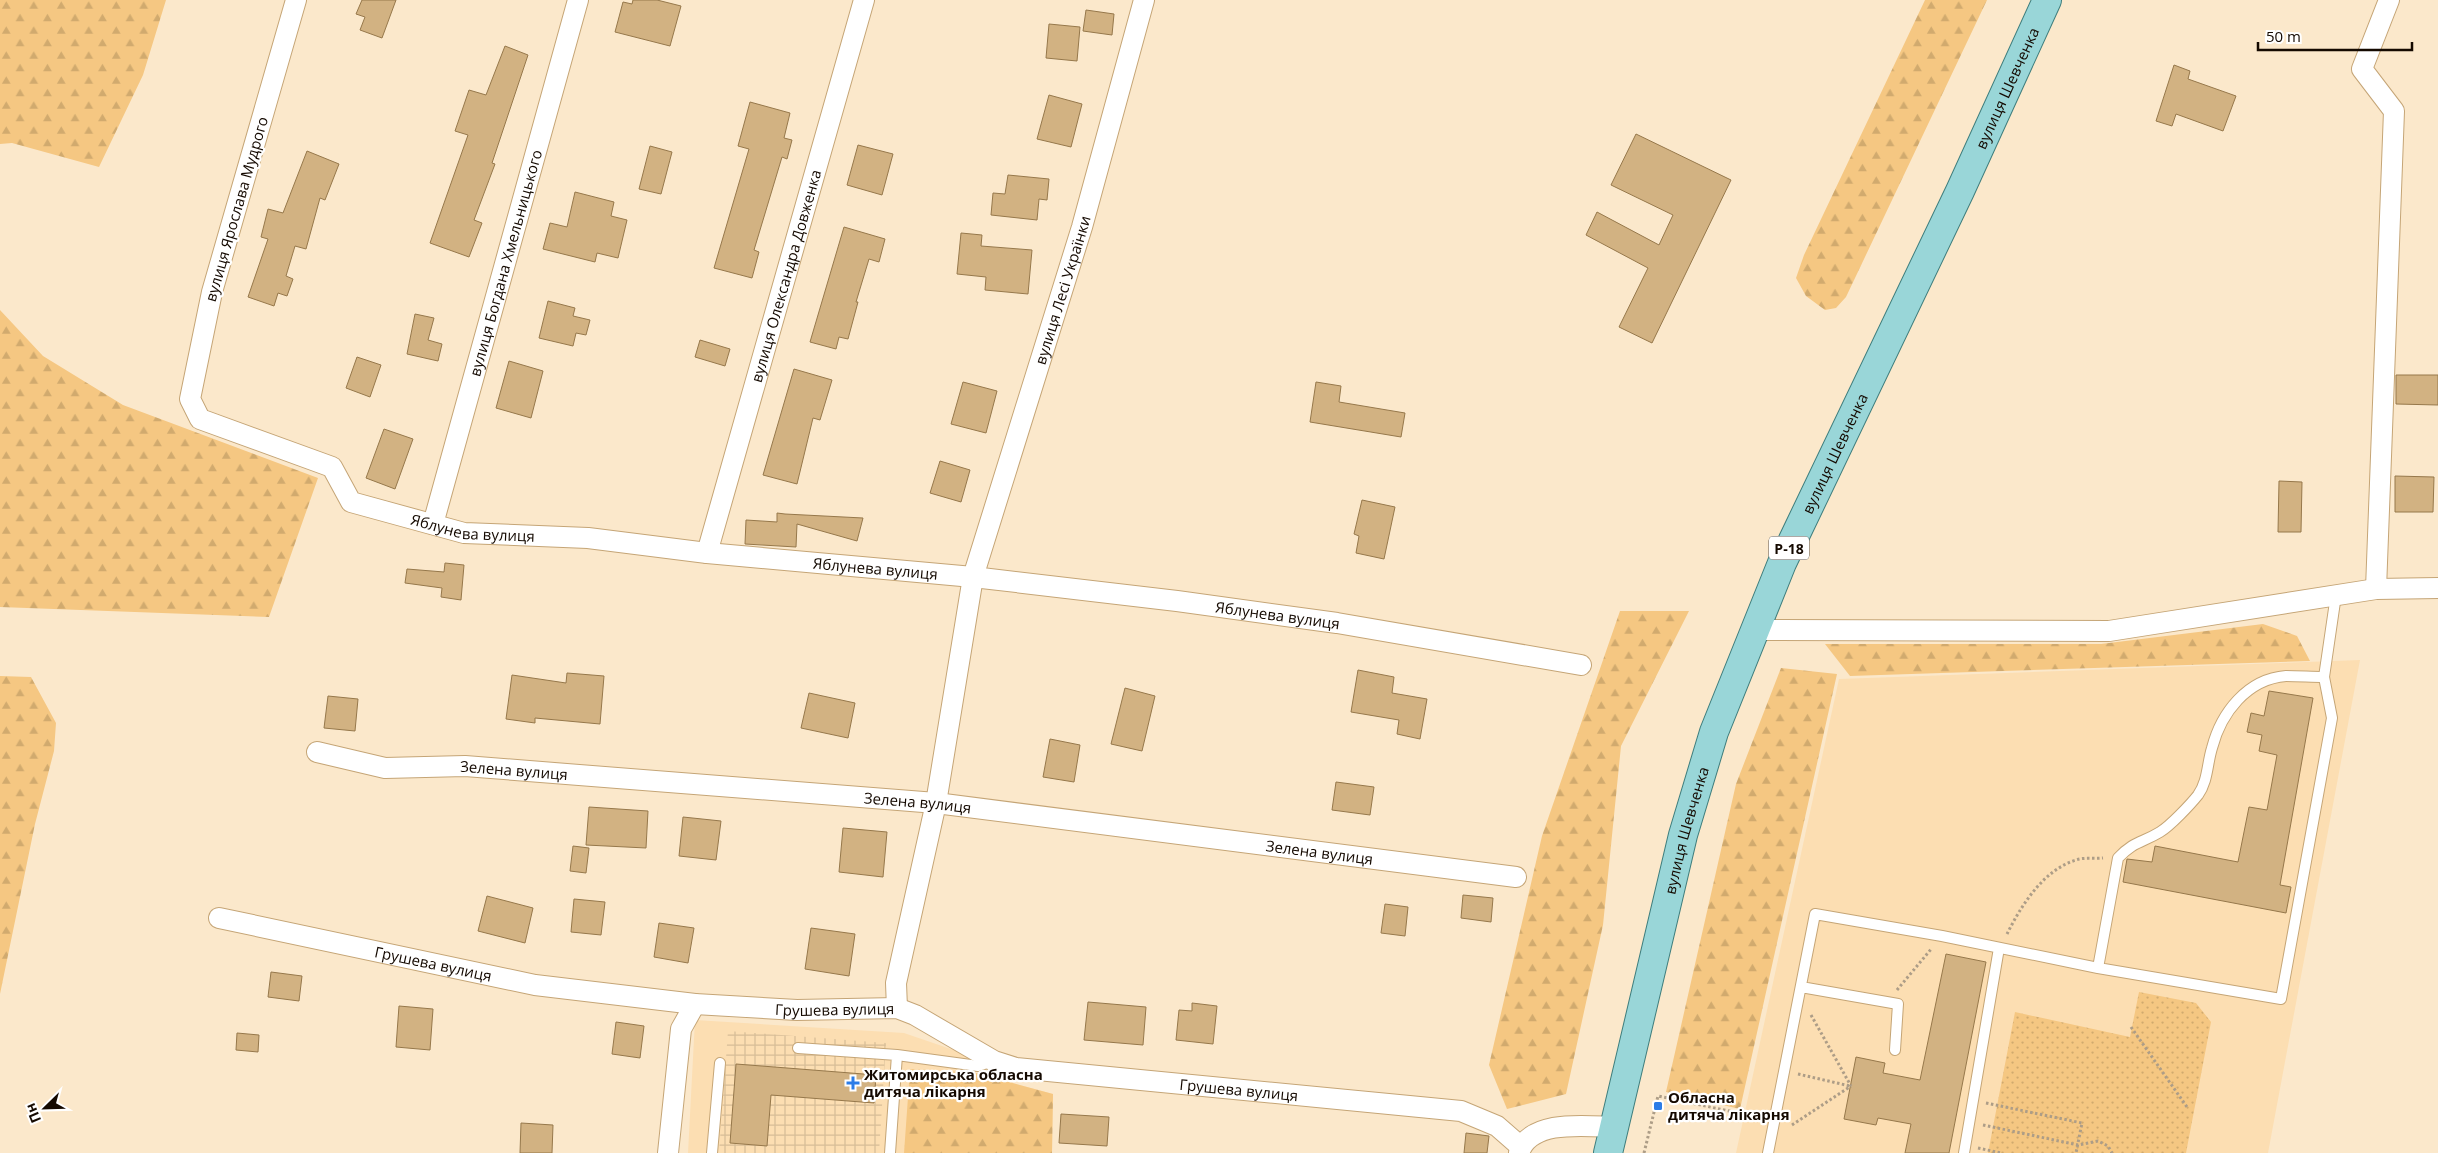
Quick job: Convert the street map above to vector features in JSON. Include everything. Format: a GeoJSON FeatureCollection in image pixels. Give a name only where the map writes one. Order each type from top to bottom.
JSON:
{"type":"FeatureCollection","features":[{"type":"Feature","properties":{"kind":"main road","name":"вулиця Шевченка"},"geometry":{"type":"LineString","coordinates":[[1614,1127],[1683,835],[1714,732],[1782,562],[1960,191],[2047,0]]}},
{"type":"Feature","properties":{"kind":"main road","name":"Р-18"},"geometry":{"type":"LineString","coordinates":[[1608,1153],[1614,1127]]}},
{"type":"Feature","properties":{"kind":"street","name":"вулиця Ярослава Мудрого"},"geometry":{"type":"LineString","coordinates":[[200,419],[190,399],[212,292],[296,0]]}},
{"type":"Feature","properties":{"kind":"street","name":"вулиця Богдана Хмельницького"},"geometry":{"type":"LineString","coordinates":[[433,524],[578,0]]}},
{"type":"Feature","properties":{"kind":"street","name":"вулиця Олександра Довженка"},"geometry":{"type":"LineString","coordinates":[[707,553],[864,0]]}},
{"type":"Feature","properties":{"kind":"street","name":"вулиця Лесі Українки"},"geometry":{"type":"LineString","coordinates":[[897,1008],[896,983],[936,803],[974,578],[1082,227],[1144,0]]}},
{"type":"Feature","properties":{"kind":"street"},"geometry":{"type":"LineString","coordinates":[[2376,589],[2394,112],[2362,69],[2389,0]]}},
{"type":"Feature","properties":{"kind":"street","name":"Яблунева вулиця"},"geometry":{"type":"LineString","coordinates":[[200,419],[332,467],[351,502],[464,533],[588,538],[707,553],[974,578],[1177,600],[1318,620],[1581,665]]}},
{"type":"Feature","properties":{"kind":"street"},"geometry":{"type":"LineString","coordinates":[[1754,630],[2109,631],[2376,589],[2438,588]]}},
{"type":"Feature","properties":{"kind":"street","name":"Зелена вулиця"},"geometry":{"type":"LineString","coordinates":[[317,752],[385,768],[465,766],[936,803],[1516,876]]}},
{"type":"Feature","properties":{"kind":"street","name":"Грушева вулиця"},"geometry":{"type":"LineString","coordinates":[[219,918],[536,985],[695,1004],[797,1010],[897,1008],[915,1015],[994,1061],[1016,1068],[1461,1112],[1497,1126],[1520,1150]]}},
{"type":"Feature","properties":{"kind":"street"},"geometry":{"type":"LineString","coordinates":[[668,1153],[681,1029],[695,1004]]}},
{"type":"Feature","properties":{"kind":"street"},"geometry":{"type":"LineString","coordinates":[[1520,1150],[1532,1135],[1551,1128],[1571,1125],[1614,1127]]}},
{"type":"Feature","properties":{"kind":"lane"},"geometry":{"type":"LineString","coordinates":[[1768,1153],[1816,914],[1942,936],[2098,968],[2281,999],[2332,718],[2324,678],[2336,595]]}},
{"type":"Feature","properties":{"kind":"lane"},"geometry":{"type":"LineString","coordinates":[[2098,968],[2118,858],[2130,845],[2160,832],[2198,795],[2207,776],[2211,748],[2221,721],[2237,700],[2259,684],[2284,676],[2324,678]]}},
{"type":"Feature","properties":{"kind":"lane"},"geometry":{"type":"LineString","coordinates":[[1965,1149],[2000,948]]}},
{"type":"Feature","properties":{"kind":"lane"},"geometry":{"type":"LineString","coordinates":[[1800,991],[1898,1004],[1895,1050]]}},
{"type":"Feature","properties":{"kind":"lane"},"geometry":{"type":"LineString","coordinates":[[798,1048],[898,1056],[978,1066],[994,1061]]}},
{"type":"Feature","properties":{"kind":"lane"},"geometry":{"type":"LineString","coordinates":[[890,1153],[898,1056]]}},
{"type":"Feature","properties":{"kind":"lane"},"geometry":{"type":"LineString","coordinates":[[712,1153],[720,1062]]}},
{"type":"Feature","properties":{"kind":"path"},"geometry":{"type":"LineString","coordinates":[[2000,948],[2019,910],[2047,878],[2059,868],[2077,859],[2118,858]]}},
{"type":"Feature","properties":{"kind":"path"},"geometry":{"type":"LineString","coordinates":[[1888,1002],[1942,936]]}},
{"type":"Feature","properties":{"kind":"path"},"geometry":{"type":"LineString","coordinates":[[1800,991],[1851,1086]]}},
{"type":"Feature","properties":{"kind":"path"},"geometry":{"type":"LineString","coordinates":[[2131,1027],[2187,1107]]}},
{"type":"Feature","properties":{"kind":"path"},"geometry":{"type":"LineString","coordinates":[[1785,1071],[1851,1086]]}},
{"type":"Feature","properties":{"kind":"path"},"geometry":{"type":"LineString","coordinates":[[1792,1125],[1851,1086]]}},
{"type":"Feature","properties":{"kind":"path"},"geometry":{"type":"LineString","coordinates":[[1644,1153],[1658,1096],[1767,1120]]}},
{"type":"Feature","properties":{"kind":"path"},"geometry":{"type":"LineString","coordinates":[[1974,1100],[2082,1123],[2076,1153]]}},
{"type":"Feature","properties":{"kind":"path"},"geometry":{"type":"LineString","coordinates":[[1970,1123],[2078,1145],[2098,1141],[2108,1146],[2112,1153]]}},
{"type":"Feature","properties":{"kind":"path"},"geometry":{"type":"LineString","coordinates":[[1965,1149],[2001,1153]]}},
{"type":"Feature","properties":{"kind":"shaded area"},"geometry":{"type":"Polygon","coordinates":[[[2360,660],[2268,1153],[1736,1153],[1839,679],[2360,660]]]}},
{"type":"Feature","properties":{"kind":"shaded area","name":"Житомирська обласна дитяча лікарня"},"geometry":{"type":"Polygon","coordinates":[[[695,1020],[904,1033],[980,1059],[976,1073],[1053,1094],[1052,1153],[688,1153],[695,1020]]]}},
{"type":"Feature","properties":{"kind":"shaded area"},"geometry":{"type":"Polygon","coordinates":[[[728,1031],[886,1043],[879,1153],[719,1153],[728,1031]]]}},
{"type":"Feature","properties":{"kind":"green space"},"geometry":{"type":"Polygon","coordinates":[[[0,0],[166,0],[143,75],[99,167],[12,143],[0,144],[0,0]]]}},
{"type":"Feature","properties":{"kind":"green space"},"geometry":{"type":"Polygon","coordinates":[[[1925,0],[1987,0],[1846,297],[1836,308],[1825,310],[1806,296],[1796,278],[1804,255],[1925,0]]]}},
{"type":"Feature","properties":{"kind":"green space"},"geometry":{"type":"Polygon","coordinates":[[[0,310],[43,356],[123,405],[318,478],[269,617],[0,607],[0,310]]]}},
{"type":"Feature","properties":{"kind":"green space"},"geometry":{"type":"Polygon","coordinates":[[[1620,611],[1689,611],[1621,746],[1603,925],[1566,1094],[1507,1109],[1489,1065],[1542,836],[1620,611]]]}},
{"type":"Feature","properties":{"kind":"green space"},"geometry":{"type":"Polygon","coordinates":[[[2263,624],[2297,636],[2310,661],[1850,676],[1825,644],[2101,644],[2263,624]]]}},
{"type":"Feature","properties":{"kind":"green space"},"geometry":{"type":"Polygon","coordinates":[[[1781,668],[1837,674],[1740,1109],[1666,1092],[1736,784],[1781,668]]]}},
{"type":"Feature","properties":{"kind":"green space"},"geometry":{"type":"Polygon","coordinates":[[[0,676],[31,677],[56,723],[54,751],[35,824],[0,994],[0,676]]]}},
{"type":"Feature","properties":{"kind":"green space"},"geometry":{"type":"Polygon","coordinates":[[[2139,992],[2196,1003],[2211,1022],[2186,1153],[1988,1153],[2015,1012],[2130,1037],[2139,992]]]}},
{"type":"Feature","properties":{"kind":"green space"},"geometry":{"type":"Polygon","coordinates":[[[910,1069],[976,1073],[1053,1094],[1052,1153],[904,1153],[910,1069]]]}},
{"type":"Feature","properties":{"kind":"building"},"geometry":{"type":"Polygon","coordinates":[[[362,0],[396,0],[382,38],[360,30],[365,17],[356,14],[362,0]]]}},
{"type":"Feature","properties":{"kind":"building"},"geometry":{"type":"Polygon","coordinates":[[[633,0],[657,0],[681,6],[670,46],[615,32],[623,2],[632,4],[633,0]]]}},
{"type":"Feature","properties":{"kind":"building"},"geometry":{"type":"Polygon","coordinates":[[[1086,10],[1114,14],[1112,35],[1083,31],[1086,10]]]}},
{"type":"Feature","properties":{"kind":"building"},"geometry":{"type":"Polygon","coordinates":[[[1049,24],[1080,27],[1077,61],[1046,58],[1049,24]]]}},
{"type":"Feature","properties":{"kind":"building"},"geometry":{"type":"Polygon","coordinates":[[[505,46],[528,55],[492,163],[495,164],[474,220],[482,223],[469,257],[430,243],[468,135],[455,131],[469,90],[486,95],[505,46]]]}},
{"type":"Feature","properties":{"kind":"building"},"geometry":{"type":"Polygon","coordinates":[[[2174,65],[2190,71],[2188,79],[2236,96],[2223,131],[2176,114],[2172,126],[2156,121],[2174,65]]]}},
{"type":"Feature","properties":{"kind":"building"},"geometry":{"type":"Polygon","coordinates":[[[1049,95],[1082,104],[1071,147],[1037,139],[1049,95]]]}},
{"type":"Feature","properties":{"kind":"building"},"geometry":{"type":"Polygon","coordinates":[[[750,102],[790,113],[784,138],[792,140],[787,159],[782,157],[754,250],[759,252],[752,278],[714,268],[749,149],[738,146],[750,102]]]}},
{"type":"Feature","properties":{"kind":"building"},"geometry":{"type":"Polygon","coordinates":[[[1636,134],[1731,180],[1652,343],[1619,327],[1648,268],[1586,235],[1597,212],[1659,245],[1673,215],[1611,185],[1636,134]]]}},
{"type":"Feature","properties":{"kind":"building"},"geometry":{"type":"Polygon","coordinates":[[[858,145],[893,154],[882,195],[847,185],[858,145]]]}},
{"type":"Feature","properties":{"kind":"building"},"geometry":{"type":"Polygon","coordinates":[[[650,146],[672,152],[661,194],[639,189],[650,146]]]}},
{"type":"Feature","properties":{"kind":"building"},"geometry":{"type":"Polygon","coordinates":[[[307,151],[339,164],[325,200],[320,198],[306,249],[295,246],[286,276],[293,279],[287,296],[278,293],[274,306],[248,297],[268,239],[261,237],[268,209],[283,213],[307,151]]]}},
{"type":"Feature","properties":{"kind":"building"},"geometry":{"type":"Polygon","coordinates":[[[1008,175],[1049,179],[1047,200],[1039,199],[1037,220],[991,215],[993,193],[1005,194],[1008,175]]]}},
{"type":"Feature","properties":{"kind":"building"},"geometry":{"type":"Polygon","coordinates":[[[575,192],[614,202],[611,216],[627,220],[618,258],[597,253],[595,262],[543,249],[550,223],[567,227],[575,192]]]}},
{"type":"Feature","properties":{"kind":"building"},"geometry":{"type":"Polygon","coordinates":[[[844,227],[885,239],[879,262],[869,259],[856,302],[858,302],[848,339],[839,337],[836,349],[810,342],[844,227]]]}},
{"type":"Feature","properties":{"kind":"building"},"geometry":{"type":"Polygon","coordinates":[[[961,233],[982,235],[981,246],[1032,250],[1028,294],[985,290],[986,277],[957,274],[961,233]]]}},
{"type":"Feature","properties":{"kind":"building"},"geometry":{"type":"Polygon","coordinates":[[[548,301],[575,308],[573,316],[590,320],[586,335],[576,333],[573,346],[539,338],[548,301]]]}},
{"type":"Feature","properties":{"kind":"building"},"geometry":{"type":"Polygon","coordinates":[[[415,314],[434,318],[428,340],[442,344],[438,361],[407,354],[415,314]]]}},
{"type":"Feature","properties":{"kind":"building"},"geometry":{"type":"Polygon","coordinates":[[[700,340],[730,349],[725,366],[695,357],[700,340]]]}},
{"type":"Feature","properties":{"kind":"building"},"geometry":{"type":"Polygon","coordinates":[[[357,357],[381,365],[370,397],[346,388],[357,357]]]}},
{"type":"Feature","properties":{"kind":"building"},"geometry":{"type":"Polygon","coordinates":[[[509,361],[543,371],[531,418],[496,408],[509,361]]]}},
{"type":"Feature","properties":{"kind":"building"},"geometry":{"type":"Polygon","coordinates":[[[794,369],[832,380],[820,420],[813,418],[797,484],[763,475],[794,369]]]}},
{"type":"Feature","properties":{"kind":"building"},"geometry":{"type":"Polygon","coordinates":[[[2396,375],[2438,375],[2438,405],[2396,404],[2396,375]]]}},
{"type":"Feature","properties":{"kind":"building"},"geometry":{"type":"Polygon","coordinates":[[[963,382],[997,391],[986,433],[951,424],[963,382]]]}},
{"type":"Feature","properties":{"kind":"building"},"geometry":{"type":"Polygon","coordinates":[[[1316,382],[1341,386],[1339,402],[1405,413],[1401,437],[1310,422],[1316,382]]]}},
{"type":"Feature","properties":{"kind":"building"},"geometry":{"type":"Polygon","coordinates":[[[384,429],[413,439],[395,489],[366,478],[384,429]]]}},
{"type":"Feature","properties":{"kind":"building"},"geometry":{"type":"Polygon","coordinates":[[[940,461],[970,470],[961,502],[930,493],[940,461]]]}},
{"type":"Feature","properties":{"kind":"building"},"geometry":{"type":"Polygon","coordinates":[[[2395,476],[2434,477],[2433,512],[2395,512],[2395,476]]]}},
{"type":"Feature","properties":{"kind":"building"},"geometry":{"type":"Polygon","coordinates":[[[2279,481],[2302,482],[2301,532],[2278,532],[2279,481]]]}},
{"type":"Feature","properties":{"kind":"building"},"geometry":{"type":"Polygon","coordinates":[[[1362,500],[1395,507],[1384,559],[1356,553],[1359,536],[1354,534],[1362,500]]]}},
{"type":"Feature","properties":{"kind":"building"},"geometry":{"type":"Polygon","coordinates":[[[777,513],[863,518],[857,541],[797,524],[796,547],[745,544],[746,520],[777,522],[777,513]]]}},
{"type":"Feature","properties":{"kind":"building"},"geometry":{"type":"Polygon","coordinates":[[[445,563],[464,565],[461,600],[441,597],[442,588],[405,583],[407,569],[444,572],[445,563]]]}},
{"type":"Feature","properties":{"kind":"building"},"geometry":{"type":"Polygon","coordinates":[[[1358,670],[1394,677],[1392,693],[1427,699],[1420,739],[1397,734],[1399,720],[1351,712],[1358,670]]]}},
{"type":"Feature","properties":{"kind":"building"},"geometry":{"type":"Polygon","coordinates":[[[567,673],[604,676],[600,724],[535,718],[535,723],[506,719],[512,675],[566,683],[567,673]]]}},
{"type":"Feature","properties":{"kind":"building"},"geometry":{"type":"Polygon","coordinates":[[[1125,688],[1155,696],[1142,751],[1111,744],[1125,688]]]}},
{"type":"Feature","properties":{"kind":"building"},"geometry":{"type":"Polygon","coordinates":[[[2269,691],[2313,698],[2280,885],[2291,887],[2286,913],[2123,882],[2127,859],[2152,862],[2155,846],[2238,862],[2249,807],[2267,810],[2277,755],[2259,751],[2262,735],[2247,732],[2251,713],[2264,716],[2269,691]]]}},
{"type":"Feature","properties":{"kind":"building"},"geometry":{"type":"Polygon","coordinates":[[[809,693],[855,703],[848,738],[801,728],[809,693]]]}},
{"type":"Feature","properties":{"kind":"building"},"geometry":{"type":"Polygon","coordinates":[[[328,696],[358,699],[355,731],[324,728],[328,696]]]}},
{"type":"Feature","properties":{"kind":"building"},"geometry":{"type":"Polygon","coordinates":[[[1050,739],[1080,745],[1074,782],[1043,777],[1050,739]]]}},
{"type":"Feature","properties":{"kind":"building"},"geometry":{"type":"Polygon","coordinates":[[[1336,782],[1374,787],[1370,815],[1332,810],[1336,782]]]}},
{"type":"Feature","properties":{"kind":"building"},"geometry":{"type":"Polygon","coordinates":[[[589,807],[648,811],[646,848],[586,845],[589,807]]]}},
{"type":"Feature","properties":{"kind":"building"},"geometry":{"type":"Polygon","coordinates":[[[683,817],[721,821],[716,860],[679,856],[683,817]]]}},
{"type":"Feature","properties":{"kind":"building"},"geometry":{"type":"Polygon","coordinates":[[[843,828],[887,832],[883,877],[839,872],[843,828]]]}},
{"type":"Feature","properties":{"kind":"building"},"geometry":{"type":"Polygon","coordinates":[[[573,846],[589,848],[586,873],[570,871],[573,846]]]}},
{"type":"Feature","properties":{"kind":"building"},"geometry":{"type":"Polygon","coordinates":[[[1463,895],[1493,898],[1491,922],[1461,918],[1463,895]]]}},
{"type":"Feature","properties":{"kind":"building"},"geometry":{"type":"Polygon","coordinates":[[[487,896],[533,908],[525,943],[478,931],[487,896]]]}},
{"type":"Feature","properties":{"kind":"building"},"geometry":{"type":"Polygon","coordinates":[[[574,899],[605,902],[601,935],[571,932],[574,899]]]}},
{"type":"Feature","properties":{"kind":"building"},"geometry":{"type":"Polygon","coordinates":[[[1385,904],[1408,907],[1405,936],[1381,933],[1385,904]]]}},
{"type":"Feature","properties":{"kind":"building"},"geometry":{"type":"Polygon","coordinates":[[[659,923],[694,928],[688,963],[654,957],[659,923]]]}},
{"type":"Feature","properties":{"kind":"building"},"geometry":{"type":"Polygon","coordinates":[[[811,928],[855,934],[849,976],[805,969],[811,928]]]}},
{"type":"Feature","properties":{"kind":"building"},"geometry":{"type":"Polygon","coordinates":[[[1946,954],[1986,962],[1949,1153],[1905,1153],[1911,1124],[1878,1118],[1876,1125],[1844,1119],[1856,1057],[1885,1063],[1883,1073],[1920,1080],[1946,954]]]}},
{"type":"Feature","properties":{"kind":"building"},"geometry":{"type":"Polygon","coordinates":[[[271,972],[302,976],[299,1001],[268,997],[271,972]]]}},
{"type":"Feature","properties":{"kind":"building"},"geometry":{"type":"Polygon","coordinates":[[[1088,1002],[1146,1007],[1143,1045],[1084,1040],[1088,1002]]]}},
{"type":"Feature","properties":{"kind":"building"},"geometry":{"type":"Polygon","coordinates":[[[1192,1003],[1217,1006],[1213,1044],[1176,1040],[1179,1010],[1192,1011],[1192,1003]]]}},
{"type":"Feature","properties":{"kind":"building"},"geometry":{"type":"Polygon","coordinates":[[[399,1006],[433,1009],[430,1050],[396,1047],[399,1006]]]}},
{"type":"Feature","properties":{"kind":"building"},"geometry":{"type":"Polygon","coordinates":[[[616,1022],[644,1026],[640,1058],[612,1054],[616,1022]]]}},
{"type":"Feature","properties":{"kind":"building"},"geometry":{"type":"Polygon","coordinates":[[[237,1033],[259,1035],[258,1052],[236,1050],[237,1033]]]}},
{"type":"Feature","properties":{"kind":"building"},"geometry":{"type":"Polygon","coordinates":[[[736,1064],[876,1075],[874,1103],[771,1095],[767,1146],[730,1143],[736,1064]]]}},
{"type":"Feature","properties":{"kind":"building"},"geometry":{"type":"Polygon","coordinates":[[[1061,1114],[1109,1117],[1107,1146],[1059,1143],[1061,1114]]]}},
{"type":"Feature","properties":{"kind":"building"},"geometry":{"type":"Polygon","coordinates":[[[521,1123],[553,1125],[552,1153],[520,1153],[521,1123]]]}},
{"type":"Feature","properties":{"kind":"building"},"geometry":{"type":"Polygon","coordinates":[[[1466,1133],[1489,1136],[1487,1153],[1464,1153],[1466,1133]]]}},
{"type":"Feature","properties":{"kind":"place","name":"Житомирська обласна дитяча лікарня"},"geometry":{"type":"Point","coordinates":[853,1083]}},
{"type":"Feature","properties":{"kind":"place","name":"Обласна дитяча лікарня"},"geometry":{"type":"Point","coordinates":[1658,1106]}}]}
